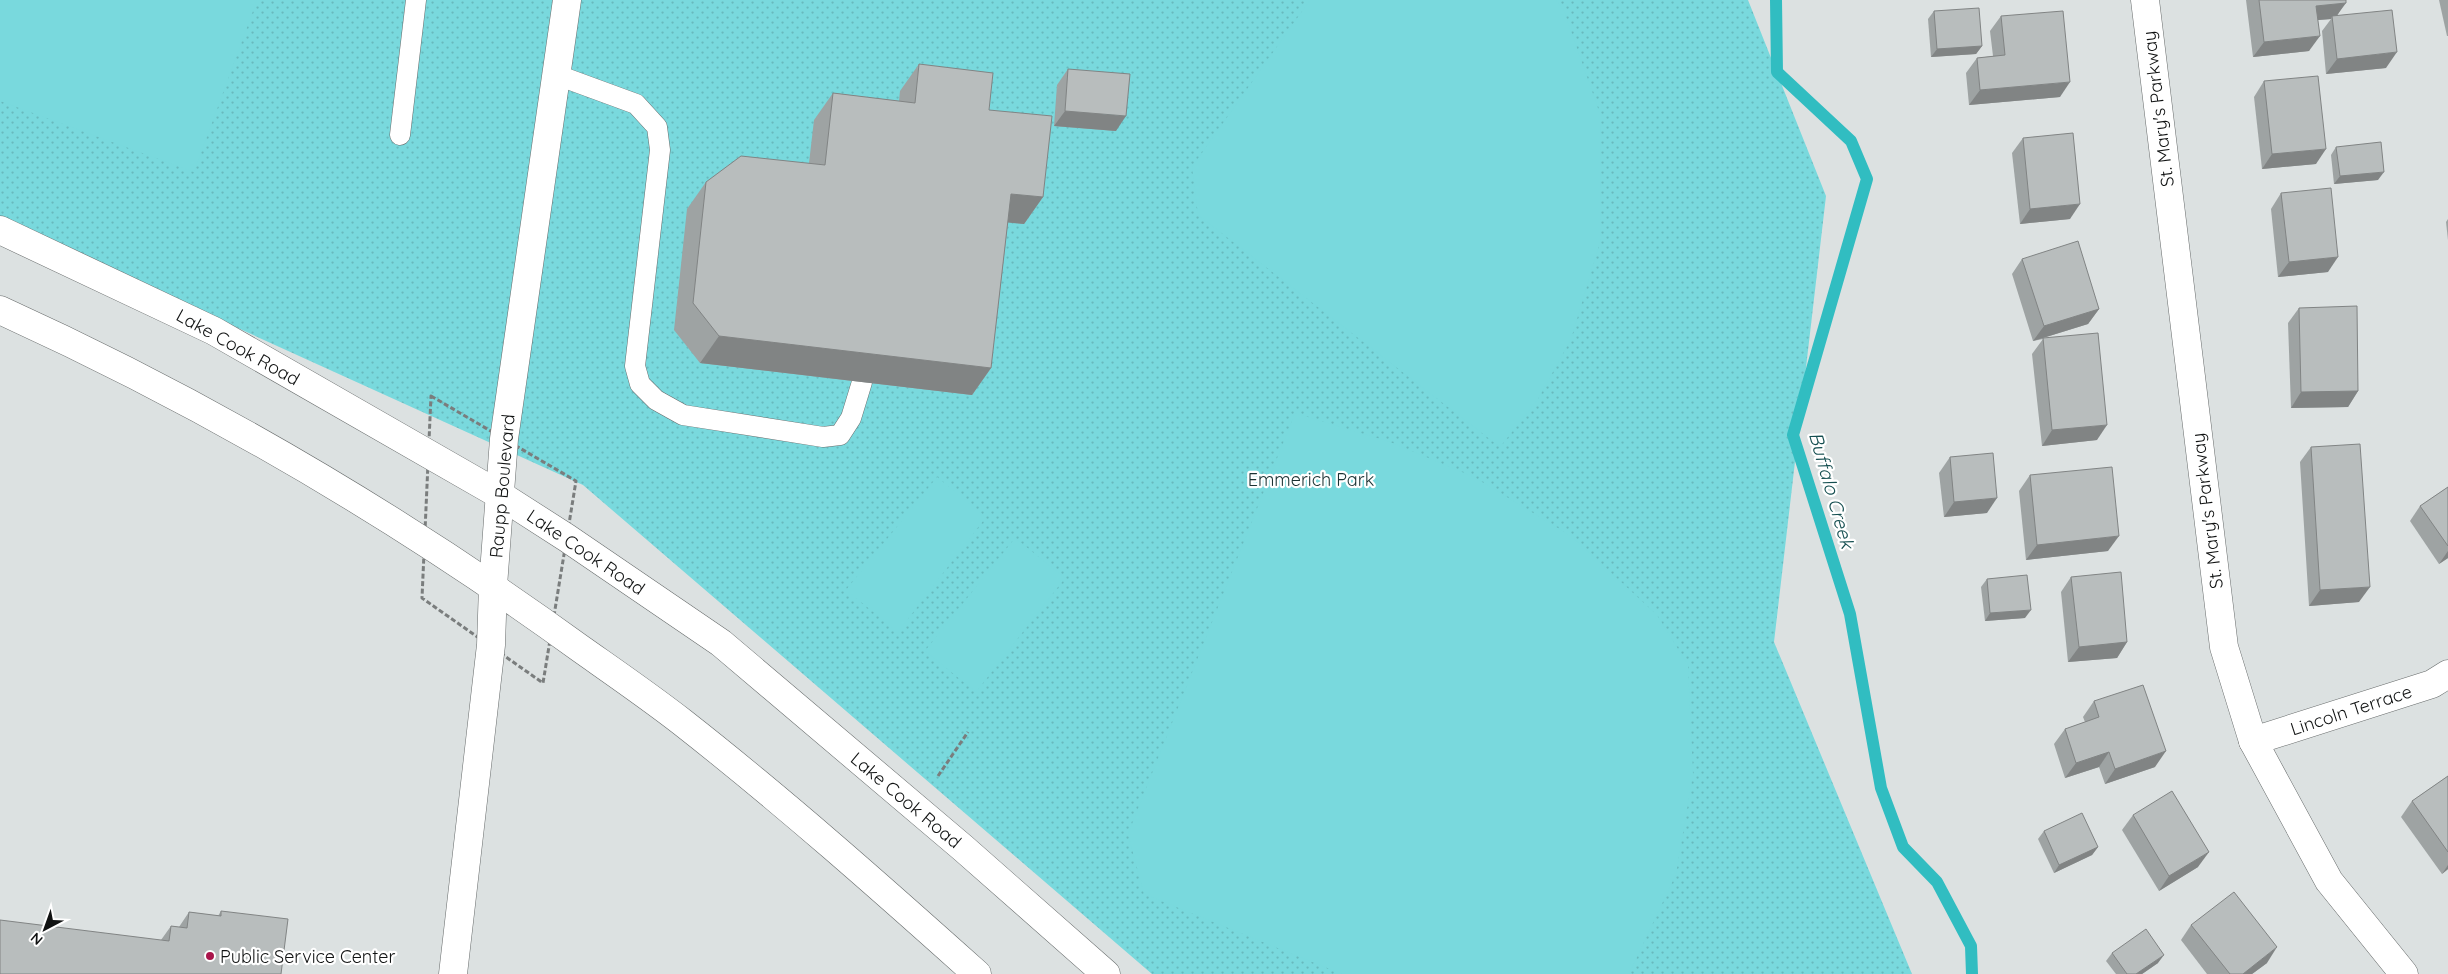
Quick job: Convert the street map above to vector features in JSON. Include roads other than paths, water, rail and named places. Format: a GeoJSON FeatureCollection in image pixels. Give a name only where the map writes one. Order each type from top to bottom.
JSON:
{"type":"FeatureCollection","features":[{"type":"Feature","properties":{"kind":"main road","name":"Raupp Boulevard"},"geometry":{"type":"LineString","coordinates":[[453,974],[491,645],[493,586],[504,439],[567,0]]}},
{"type":"Feature","properties":{"kind":"main road","name":"St. Mary's Parkway"},"geometry":{"type":"LineString","coordinates":[[2145,0],[2224,647],[2253,741],[2329,881],[2404,974]]}},
{"type":"Feature","properties":{"kind":"main road","name":"Lake Cook Road"},"geometry":{"type":"LineString","coordinates":[[0,230],[214,330],[500,495],[567,538],[722,643],[1106,974]]}},
{"type":"Feature","properties":{"kind":"main road"},"geometry":{"type":"LineString","coordinates":[[0,310],[178,396],[381,513],[493,586],[681,721],[855,865],[977,974]]}},
{"type":"Feature","properties":{"kind":"main road","name":"Lincoln Terrace"},"geometry":{"type":"LineString","coordinates":[[2253,741],[2432,684],[2448,674]]}},
{"type":"Feature","properties":{"kind":"lane"},"geometry":{"type":"LineString","coordinates":[[400,135],[416,0]]}},
{"type":"Feature","properties":{"kind":"lane"},"geometry":{"type":"LineString","coordinates":[[556,75],[636,104],[657,127],[660,150],[635,366],[640,384],[656,400],[683,415],[823,437],[840,435],[851,418],[862,382]]}},
{"type":"Feature","properties":{"kind":"waterway","name":"Buffalo Creek"},"geometry":{"type":"LineString","coordinates":[[1776,0],[1777,72],[1851,141],[1867,179],[1793,435],[1850,614],[1881,788],[1903,847],[1937,882],[1971,946],[1972,974]]}},
{"type":"Feature","properties":{"kind":"place","name":"Public Service Center"},"geometry":{"type":"Point","coordinates":[210,956]}},
{"type":"Feature","properties":{"kind":"park label","name":"Emmerich Park"},"geometry":{"type":"Point","coordinates":[1311,479]}}]}
